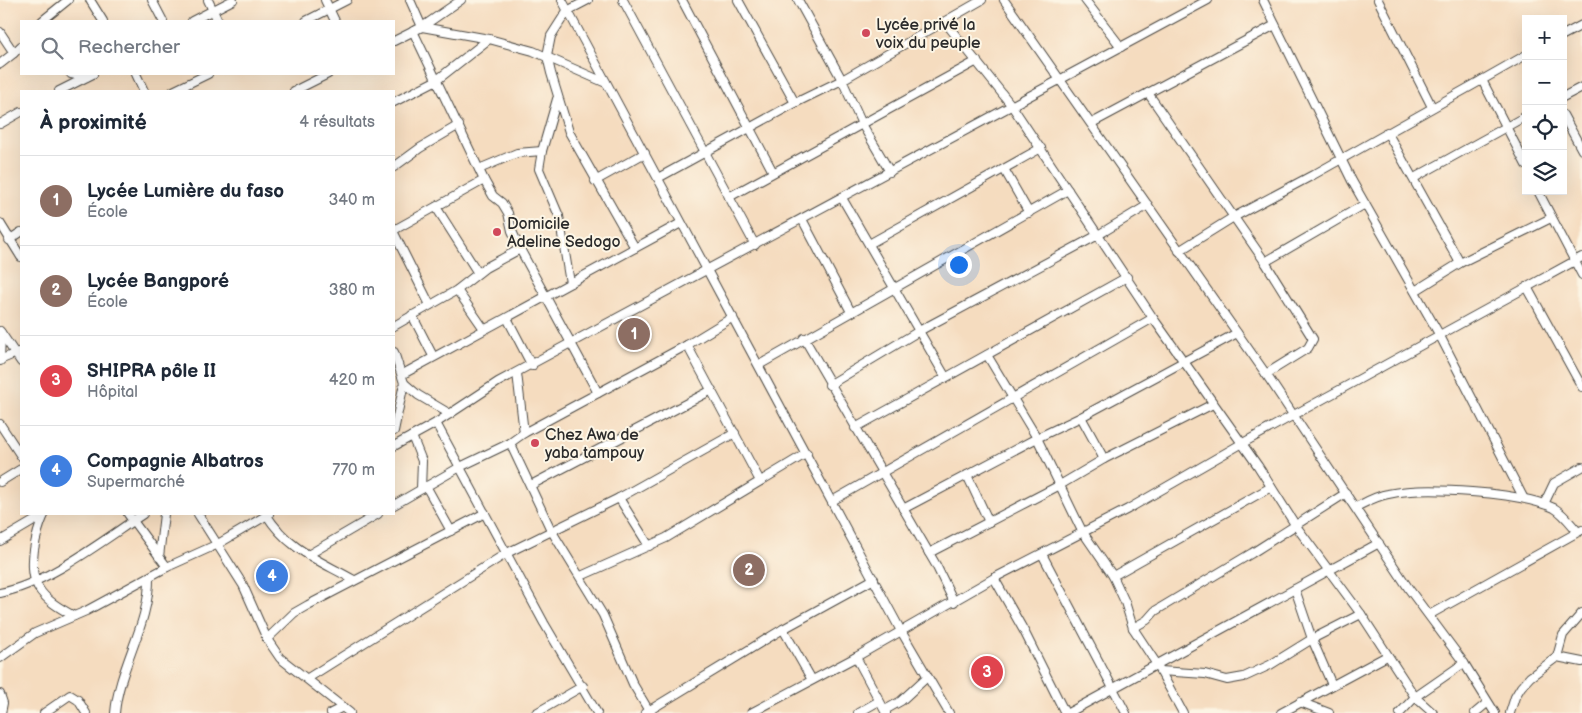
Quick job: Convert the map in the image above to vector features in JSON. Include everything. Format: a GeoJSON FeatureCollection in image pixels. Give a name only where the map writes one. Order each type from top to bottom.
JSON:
{"type":"FeatureCollection","features":[{"type":"Feature","properties":{"kind":"street"},"geometry":{"type":"LineString","coordinates":[[43,20],[68,0]]}},
{"type":"Feature","properties":{"kind":"street"},"geometry":{"type":"LineString","coordinates":[[90,0],[102,20]]}},
{"type":"Feature","properties":{"kind":"street"},"geometry":{"type":"LineString","coordinates":[[152,0],[162,20]]}},
{"type":"Feature","properties":{"kind":"street"},"geometry":{"type":"LineString","coordinates":[[208,0],[218,20]]}},
{"type":"Feature","properties":{"kind":"street"},"geometry":{"type":"LineString","coordinates":[[194,20],[234,0]]}},
{"type":"Feature","properties":{"kind":"street"},"geometry":{"type":"LineString","coordinates":[[324,0],[335,20]]}},
{"type":"Feature","properties":{"kind":"street"},"geometry":{"type":"LineString","coordinates":[[308,20],[347,0]]}},
{"type":"Feature","properties":{"kind":"street"},"geometry":{"type":"LineString","coordinates":[[410,0],[422,27]]}},
{"type":"Feature","properties":{"kind":"street"},"geometry":{"type":"LineString","coordinates":[[395,40],[422,27],[461,0]]}},
{"type":"Feature","properties":{"kind":"street"},"geometry":{"type":"LineString","coordinates":[[562,0],[901,631],[949,713]]}},
{"type":"Feature","properties":{"kind":"street"},"geometry":{"type":"LineString","coordinates":[[588,0],[567,11],[551,36],[547,56],[557,99],[569,132],[595,181],[635,248]]}},
{"type":"Feature","properties":{"kind":"street"},"geometry":{"type":"LineString","coordinates":[[623,0],[755,245]]}},
{"type":"Feature","properties":{"kind":"street"},"geometry":{"type":"LineString","coordinates":[[682,0],[748,128],[773,172]]}},
{"type":"Feature","properties":{"kind":"street"},"geometry":{"type":"LineString","coordinates":[[738,0],[795,103]]}},
{"type":"Feature","properties":{"kind":"street"},"geometry":{"type":"LineString","coordinates":[[798,0],[842,80],[862,124],[890,172]]}},
{"type":"Feature","properties":{"kind":"street"},"geometry":{"type":"LineString","coordinates":[[658,178],[748,128],[842,80],[982,0]]}},
{"type":"Feature","properties":{"kind":"street"},"geometry":{"type":"LineString","coordinates":[[1004,0],[1059,81],[1092,123],[1295,416],[1379,544],[1464,663],[1495,713]]}},
{"type":"Feature","properties":{"kind":"street"},"geometry":{"type":"LineString","coordinates":[[1085,0],[1121,47]]}},
{"type":"Feature","properties":{"kind":"street"},"geometry":{"type":"LineString","coordinates":[[395,445],[436,423],[516,373],[1208,0]]}},
{"type":"Feature","properties":{"kind":"street"},"geometry":{"type":"LineString","coordinates":[[1263,0],[1365,204],[1440,334],[1523,497]]}},
{"type":"Feature","properties":{"kind":"street"},"geometry":{"type":"LineString","coordinates":[[1378,0],[1432,107]]}},
{"type":"Feature","properties":{"kind":"street"},"geometry":{"type":"LineString","coordinates":[[945,22],[1012,106],[1153,318],[1296,526],[1361,614],[1415,697],[1433,713]]}},
{"type":"Feature","properties":{"kind":"street"},"geometry":{"type":"LineString","coordinates":[[1092,123],[1275,25]]}},
{"type":"Feature","properties":{"kind":"street"},"geometry":{"type":"LineString","coordinates":[[1567,33],[1582,25]]}},
{"type":"Feature","properties":{"kind":"street"},"geometry":{"type":"LineString","coordinates":[[422,27],[489,39],[547,56],[606,83]]}},
{"type":"Feature","properties":{"kind":"street"},"geometry":{"type":"LineString","coordinates":[[413,31],[484,180],[493,196],[508,213],[512,231],[520,249],[598,393]]}},
{"type":"Feature","properties":{"kind":"street"},"geometry":{"type":"LineString","coordinates":[[0,32],[14,53]]}},
{"type":"Feature","properties":{"kind":"street"},"geometry":{"type":"LineString","coordinates":[[395,101],[437,80],[489,39]]}},
{"type":"Feature","properties":{"kind":"street"},"geometry":{"type":"LineString","coordinates":[[0,64],[20,47]]}},
{"type":"Feature","properties":{"kind":"street"},"geometry":{"type":"LineString","coordinates":[[1179,250],[1232,218],[1342,159],[1387,132],[1408,123],[1432,107],[1522,57]]}},
{"type":"Feature","properties":{"kind":"street"},"geometry":{"type":"LineString","coordinates":[[729,197],[977,61]]}},
{"type":"Feature","properties":{"kind":"street"},"geometry":{"type":"LineString","coordinates":[[61,90],[90,75]]}},
{"type":"Feature","properties":{"kind":"street"},"geometry":{"type":"LineString","coordinates":[[136,75],[144,90]]}},
{"type":"Feature","properties":{"kind":"street"},"geometry":{"type":"LineString","coordinates":[[174,90],[206,75]]}},
{"type":"Feature","properties":{"kind":"street"},"geometry":{"type":"LineString","coordinates":[[296,90],[326,75]]}},
{"type":"Feature","properties":{"kind":"street"},"geometry":{"type":"LineString","coordinates":[[1482,80],[1522,157]]}},
{"type":"Feature","properties":{"kind":"street"},"geometry":{"type":"LineString","coordinates":[[1567,95],[1582,87]]}},
{"type":"Feature","properties":{"kind":"street"},"geometry":{"type":"LineString","coordinates":[[1148,93],[1264,262],[1313,342],[1308,348],[1266,374]]}},
{"type":"Feature","properties":{"kind":"street"},"geometry":{"type":"LineString","coordinates":[[557,99],[542,151],[539,169],[559,216],[570,283]]}},
{"type":"Feature","properties":{"kind":"street"},"geometry":{"type":"LineString","coordinates":[[0,124],[20,113]]}},
{"type":"Feature","properties":{"kind":"street"},"geometry":{"type":"LineString","coordinates":[[1414,178],[1522,118]]}},
{"type":"Feature","properties":{"kind":"street"},"geometry":{"type":"LineString","coordinates":[[1567,121],[1581,144]]}},
{"type":"Feature","properties":{"kind":"street"},"geometry":{"type":"LineString","coordinates":[[395,166],[420,148],[459,125]]}},
{"type":"Feature","properties":{"kind":"street"},"geometry":{"type":"LineString","coordinates":[[1387,132],[1460,263]]}},
{"type":"Feature","properties":{"kind":"street"},"geometry":{"type":"LineString","coordinates":[[869,244],[1040,148]]}},
{"type":"Feature","properties":{"kind":"street"},"geometry":{"type":"LineString","coordinates":[[479,169],[516,153],[542,151]]}},
{"type":"Feature","properties":{"kind":"street"},"geometry":{"type":"LineString","coordinates":[[595,181],[645,153]]}},
{"type":"Feature","properties":{"kind":"street"},"geometry":{"type":"LineString","coordinates":[[1004,169],[1029,213]]}},
{"type":"Feature","properties":{"kind":"street"},"geometry":{"type":"LineString","coordinates":[[395,231],[484,180]]}},
{"type":"Feature","properties":{"kind":"street"},"geometry":{"type":"LineString","coordinates":[[759,365],[1068,190]]}},
{"type":"Feature","properties":{"kind":"street"},"geometry":{"type":"LineString","coordinates":[[1540,195],[1578,259],[1582,275]]}},
{"type":"Feature","properties":{"kind":"street"},"geometry":{"type":"LineString","coordinates":[[842,198],[945,376]]}},
{"type":"Feature","properties":{"kind":"street"},"geometry":{"type":"LineString","coordinates":[[1264,262],[1365,204]]}},
{"type":"Feature","properties":{"kind":"street"},"geometry":{"type":"LineString","coordinates":[[830,385],[919,331],[1098,235],[1148,205]]}},
{"type":"Feature","properties":{"kind":"street"},"geometry":{"type":"LineString","coordinates":[[436,207],[478,273]]}},
{"type":"Feature","properties":{"kind":"street"},"geometry":{"type":"LineString","coordinates":[[1415,291],[1460,263],[1552,218]]}},
{"type":"Feature","properties":{"kind":"street"},"geometry":{"type":"LineString","coordinates":[[802,219],[851,312]]}},
{"type":"Feature","properties":{"kind":"street"},"geometry":{"type":"LineString","coordinates":[[0,223],[20,255]]}},
{"type":"Feature","properties":{"kind":"street"},"geometry":{"type":"LineString","coordinates":[[395,425],[404,378],[433,356],[682,223]]}},
{"type":"Feature","properties":{"kind":"street"},"geometry":{"type":"LineString","coordinates":[[10,240],[20,233]]}},
{"type":"Feature","properties":{"kind":"street"},"geometry":{"type":"LineString","coordinates":[[395,234],[430,305]]}},
{"type":"Feature","properties":{"kind":"street"},"geometry":{"type":"LineString","coordinates":[[395,325],[457,290],[478,273],[520,249]]}},
{"type":"Feature","properties":{"kind":"street"},"geometry":{"type":"LineString","coordinates":[[751,713],[856,657],[1082,530],[1128,509],[1241,444],[1578,259]]}},
{"type":"Feature","properties":{"kind":"street"},"geometry":{"type":"LineString","coordinates":[[855,428],[945,376],[987,355],[1126,277]]}},
{"type":"Feature","properties":{"kind":"street"},"geometry":{"type":"LineString","coordinates":[[1526,286],[1582,387]]}},
{"type":"Feature","properties":{"kind":"street"},"geometry":{"type":"LineString","coordinates":[[457,290],[484,329]]}},
{"type":"Feature","properties":{"kind":"street"},"geometry":{"type":"LineString","coordinates":[[412,316],[433,356]]}},
{"type":"Feature","properties":{"kind":"street"},"geometry":{"type":"LineString","coordinates":[[395,504],[460,467],[510,443],[524,433],[688,344],[733,317]]}},
{"type":"Feature","properties":{"kind":"street"},"geometry":{"type":"LineString","coordinates":[[506,318],[532,366]]}},
{"type":"Feature","properties":{"kind":"street"},"geometry":{"type":"LineString","coordinates":[[832,501],[1153,318]]}},
{"type":"Feature","properties":{"kind":"street"},"geometry":{"type":"LineString","coordinates":[[1,332],[18,352],[0,360],[1,332]]}},
{"type":"Feature","properties":{"kind":"street"},"geometry":{"type":"LineString","coordinates":[[903,509],[1037,438],[1081,417],[1237,333]]}},
{"type":"Feature","properties":{"kind":"street"},"geometry":{"type":"LineString","coordinates":[[804,338],[929,553],[954,602]]}},
{"type":"Feature","properties":{"kind":"street"},"geometry":{"type":"LineString","coordinates":[[688,344],[760,481]]}},
{"type":"Feature","properties":{"kind":"street"},"geometry":{"type":"LineString","coordinates":[[395,355],[404,378],[418,395],[450,414]]}},
{"type":"Feature","properties":{"kind":"street"},"geometry":{"type":"LineString","coordinates":[[987,355],[1037,438],[1082,530],[1113,576],[1125,602],[1132,628],[1158,667],[1183,713]]}},
{"type":"Feature","properties":{"kind":"street"},"geometry":{"type":"LineString","coordinates":[[516,373],[524,433]]}},
{"type":"Feature","properties":{"kind":"street"},"geometry":{"type":"LineString","coordinates":[[531,485],[712,390]]}},
{"type":"Feature","properties":{"kind":"street"},"geometry":{"type":"LineString","coordinates":[[929,553],[1060,485],[1104,458],[1213,404]]}},
{"type":"Feature","properties":{"kind":"street"},"geometry":{"type":"LineString","coordinates":[[1081,417],[1104,458]]}},
{"type":"Feature","properties":{"kind":"street"},"geometry":{"type":"LineString","coordinates":[[436,423],[544,623],[583,686],[597,713]]}},
{"type":"Feature","properties":{"kind":"street"},"geometry":{"type":"LineString","coordinates":[[0,424],[20,454]]}},
{"type":"Feature","properties":{"kind":"street"},"geometry":{"type":"LineString","coordinates":[[308,678],[506,553],[619,498],[735,433]]}},
{"type":"Feature","properties":{"kind":"street"},"geometry":{"type":"LineString","coordinates":[[412,436],[422,461],[424,488],[451,531]]}},
{"type":"Feature","properties":{"kind":"street"},"geometry":{"type":"LineString","coordinates":[[510,443],[551,530],[581,576],[647,712],[783,629],[874,579]]}},
{"type":"Feature","properties":{"kind":"street"},"geometry":{"type":"LineString","coordinates":[[581,576],[649,546],[807,453]]}},
{"type":"Feature","properties":{"kind":"street"},"geometry":{"type":"LineString","coordinates":[[1544,504],[1554,483],[1582,467]]}},
{"type":"Feature","properties":{"kind":"street"},"geometry":{"type":"LineString","coordinates":[[0,482],[20,470]]}},
{"type":"Feature","properties":{"kind":"street"},"geometry":{"type":"LineString","coordinates":[[967,475],[989,522]]}},
{"type":"Feature","properties":{"kind":"street"},"geometry":{"type":"LineString","coordinates":[[1113,576],[1271,487]]}},
{"type":"Feature","properties":{"kind":"street"},"geometry":{"type":"LineString","coordinates":[[1356,507],[1382,495],[1399,492],[1440,491],[1523,497],[1557,510],[1580,531],[1429,615]]}},
{"type":"Feature","properties":{"kind":"street"},"geometry":{"type":"LineString","coordinates":[[1132,628],[1147,620],[1155,611],[1296,526],[1346,493]]}},
{"type":"Feature","properties":{"kind":"street"},"geometry":{"type":"LineString","coordinates":[[619,498],[649,546]]}},
{"type":"Feature","properties":{"kind":"street"},"geometry":{"type":"LineString","coordinates":[[267,639],[294,613],[485,513]]}},
{"type":"Feature","properties":{"kind":"street"},"geometry":{"type":"LineString","coordinates":[[1,537],[43,515]]}},
{"type":"Feature","properties":{"kind":"street"},"geometry":{"type":"LineString","coordinates":[[45,515],[34,546],[35,580],[38,587],[54,604],[74,616]]}},
{"type":"Feature","properties":{"kind":"street"},"geometry":{"type":"LineString","coordinates":[[159,557],[164,515]]}},
{"type":"Feature","properties":{"kind":"street"},"geometry":{"type":"LineString","coordinates":[[199,515],[252,602],[267,639],[280,658],[308,678],[350,713]]}},
{"type":"Feature","properties":{"kind":"street"},"geometry":{"type":"LineString","coordinates":[[0,658],[35,633],[74,616],[167,567],[218,544],[265,515]]}},
{"type":"Feature","properties":{"kind":"street"},"geometry":{"type":"LineString","coordinates":[[268,515],[275,529],[286,540],[308,555],[354,580]]}},
{"type":"Feature","properties":{"kind":"street"},"geometry":{"type":"LineString","coordinates":[[308,555],[376,515]]}},
{"type":"Feature","properties":{"kind":"street"},"geometry":{"type":"LineString","coordinates":[[0,593],[35,580],[70,561],[131,517],[167,567]]}},
{"type":"Feature","properties":{"kind":"street"},"geometry":{"type":"LineString","coordinates":[[994,578],[1067,713],[1158,667],[1295,589],[1379,544]]}},
{"type":"Feature","properties":{"kind":"street"},"geometry":{"type":"LineString","coordinates":[[1042,554],[1126,713]]}},
{"type":"Feature","properties":{"kind":"street"},"geometry":{"type":"LineString","coordinates":[[116,713],[117,694],[146,607],[149,577]]}},
{"type":"Feature","properties":{"kind":"street"},"geometry":{"type":"LineString","coordinates":[[1295,589],[1312,639],[1332,685]]}},
{"type":"Feature","properties":{"kind":"street"},"geometry":{"type":"LineString","coordinates":[[1510,713],[1514,697],[1530,677],[1557,658],[1563,635],[1582,612]]}},
{"type":"Feature","properties":{"kind":"street"},"geometry":{"type":"LineString","coordinates":[[1158,667],[1205,674],[1227,680],[1244,678],[1270,665],[1312,639],[1361,614]]}},
{"type":"Feature","properties":{"kind":"street"},"geometry":{"type":"LineString","coordinates":[[783,629],[812,680]]}},
{"type":"Feature","properties":{"kind":"street"},"geometry":{"type":"LineString","coordinates":[[1281,713],[1387,656]]}},
{"type":"Feature","properties":{"kind":"street"},"geometry":{"type":"LineString","coordinates":[[856,657],[885,712],[901,701],[927,677]]}},
{"type":"Feature","properties":{"kind":"street"},"geometry":{"type":"LineString","coordinates":[[1557,658],[1582,662]]}},
{"type":"Feature","properties":{"kind":"street"},"geometry":{"type":"LineString","coordinates":[[1400,713],[1415,697],[1464,663]]}},
{"type":"Feature","properties":{"kind":"street"},"geometry":{"type":"LineString","coordinates":[[536,713],[583,686]]}},
{"type":"Feature","properties":{"kind":"street"},"geometry":{"type":"LineString","coordinates":[[0,694],[3,703],[1,713]]}},
{"type":"Feature","properties":{"kind":"street"},"geometry":{"type":"LineString","coordinates":[[44,713],[70,695],[78,700],[86,713]]}},
{"type":"Feature","properties":{"kind":"street"},"geometry":{"type":"LineString","coordinates":[[858,713],[879,700]]}},
{"type":"Feature","properties":{"kind":"street"},"geometry":{"type":"LineString","coordinates":[[1300,702],[1329,713]]}},
{"type":"Feature","properties":{"kind":"street"},"geometry":{"type":"LineString","coordinates":[[1475,713],[1487,702]]}},
{"type":"Feature","properties":{"kind":"street"},"geometry":{"type":"LineString","coordinates":[[331,713],[344,707]]}},
{"type":"Feature","properties":{"kind":"place","name":"Lycée privé la voix du peuple"},"geometry":{"type":"Point","coordinates":[866,33]}},
{"type":"Feature","properties":{"kind":"place","name":"Domicile Adeline Sedogo"},"geometry":{"type":"Point","coordinates":[497,232]}},
{"type":"Feature","properties":{"kind":"place","name":"Lycée Lumière du faso"},"geometry":{"type":"Point","coordinates":[634,334]}},
{"type":"Feature","properties":{"kind":"place","name":"Chez Awa de yaba tampouy"},"geometry":{"type":"Point","coordinates":[535,443]}},
{"type":"Feature","properties":{"kind":"place","name":"Lycée Bangporé"},"geometry":{"type":"Point","coordinates":[749,570]}},
{"type":"Feature","properties":{"kind":"place","name":"Compagnie Albatros"},"geometry":{"type":"Point","coordinates":[272,576]}},
{"type":"Feature","properties":{"kind":"place","name":"SHIPRA pôle II"},"geometry":{"type":"Point","coordinates":[987,672]}}]}
